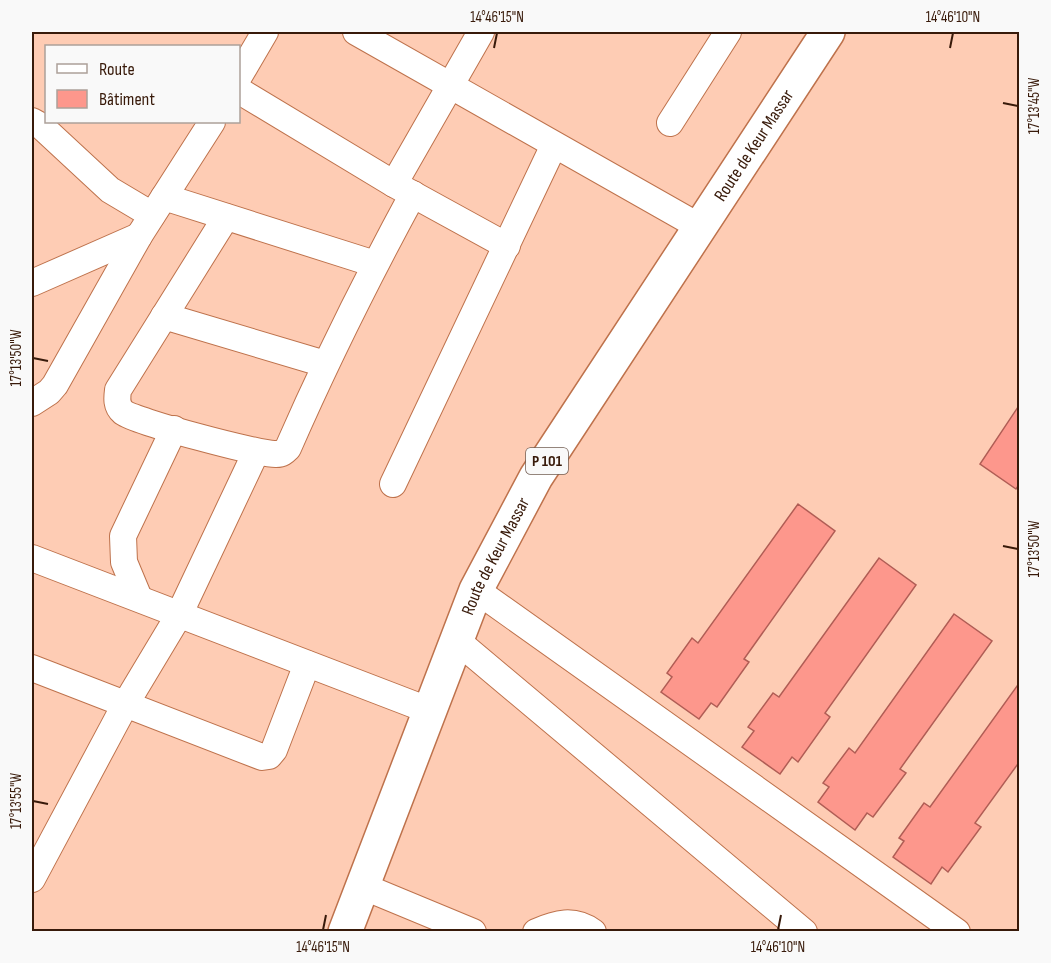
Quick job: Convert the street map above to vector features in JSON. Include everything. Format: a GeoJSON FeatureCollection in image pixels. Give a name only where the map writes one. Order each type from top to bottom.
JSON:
{"type":"FeatureCollection","features":[{"type":"Feature","properties":{"kind":"main road","name":"Route de Keur Massar"},"geometry":{"type":"LineString","coordinates":[[345,932],[455,639],[476,590],[536,477],[700,227],[822,34]]}},
{"type":"Feature","properties":{"kind":"street"},"geometry":{"type":"LineString","coordinates":[[240,75],[265,32]]}},
{"type":"Feature","properties":{"kind":"street"},"geometry":{"type":"LineString","coordinates":[[356,32],[700,227]]}},
{"type":"Feature","properties":{"kind":"street"},"geometry":{"type":"LineString","coordinates":[[226,217],[118,390],[117,403],[124,413],[174,429],[256,452],[283,453],[288,448],[325,364],[375,264],[404,189],[450,85],[481,32]]}},
{"type":"Feature","properties":{"kind":"street"},"geometry":{"type":"LineString","coordinates":[[670,123],[728,32]]}},
{"type":"Feature","properties":{"kind":"street"},"geometry":{"type":"LineString","coordinates":[[240,91],[404,189],[507,246]]}},
{"type":"Feature","properties":{"kind":"street"},"geometry":{"type":"LineString","coordinates":[[32,121],[41,126],[110,190],[152,216]]}},
{"type":"Feature","properties":{"kind":"street"},"geometry":{"type":"LineString","coordinates":[[32,403],[50,392],[56,385],[152,216],[211,123]]}},
{"type":"Feature","properties":{"kind":"street"},"geometry":{"type":"LineString","coordinates":[[393,484],[554,145]]}},
{"type":"Feature","properties":{"kind":"street"},"geometry":{"type":"LineString","coordinates":[[32,283],[152,216],[226,217],[375,264]]}},
{"type":"Feature","properties":{"kind":"street"},"geometry":{"type":"LineString","coordinates":[[164,316],[325,364]]}},
{"type":"Feature","properties":{"kind":"street"},"geometry":{"type":"LineString","coordinates":[[139,598],[124,562],[123,536],[174,429]]}},
{"type":"Feature","properties":{"kind":"street"},"geometry":{"type":"LineString","coordinates":[[32,879],[125,705],[179,615],[256,452]]}},
{"type":"Feature","properties":{"kind":"street"},"geometry":{"type":"LineString","coordinates":[[32,558],[429,710]]}},
{"type":"Feature","properties":{"kind":"street"},"geometry":{"type":"LineString","coordinates":[[476,590],[957,932]]}},
{"type":"Feature","properties":{"kind":"street"},"geometry":{"type":"LineString","coordinates":[[455,639],[804,932]]}},
{"type":"Feature","properties":{"kind":"street"},"geometry":{"type":"LineString","coordinates":[[32,668],[262,757],[269,756],[274,750],[307,664]]}},
{"type":"Feature","properties":{"kind":"street"},"geometry":{"type":"LineString","coordinates":[[362,886],[473,932]]}},
{"type":"Feature","properties":{"kind":"street"},"geometry":{"type":"LineString","coordinates":[[536,932],[563,923],[582,924],[593,932]]}},
{"type":"Feature","properties":{"kind":"building"},"geometry":{"type":"Polygon","coordinates":[[[1020,404],[1020,483],[1016,489],[980,464],[1020,404]]]}},
{"type":"Feature","properties":{"kind":"building"},"geometry":{"type":"Polygon","coordinates":[[[798,504],[835,531],[744,659],[749,662],[717,707],[711,703],[699,719],[661,692],[672,677],[667,673],[692,638],[698,643],[798,504]]]}},
{"type":"Feature","properties":{"kind":"building"},"geometry":{"type":"Polygon","coordinates":[[[879,558],[916,585],[825,713],[830,717],[798,762],[792,757],[780,774],[742,747],[754,731],[748,727],[773,693],[779,697],[879,558]]]}},
{"type":"Feature","properties":{"kind":"building"},"geometry":{"type":"Polygon","coordinates":[[[954,614],[992,641],[900,769],[906,773],[873,817],[867,813],[855,830],[818,802],[829,787],[823,783],[849,748],[855,753],[954,614]]]}},
{"type":"Feature","properties":{"kind":"building"},"geometry":{"type":"Polygon","coordinates":[[[1020,682],[1020,761],[975,823],[981,827],[948,872],[942,867],[931,884],[893,857],[904,841],[899,838],[924,803],[930,807],[1020,682]]]}}]}
